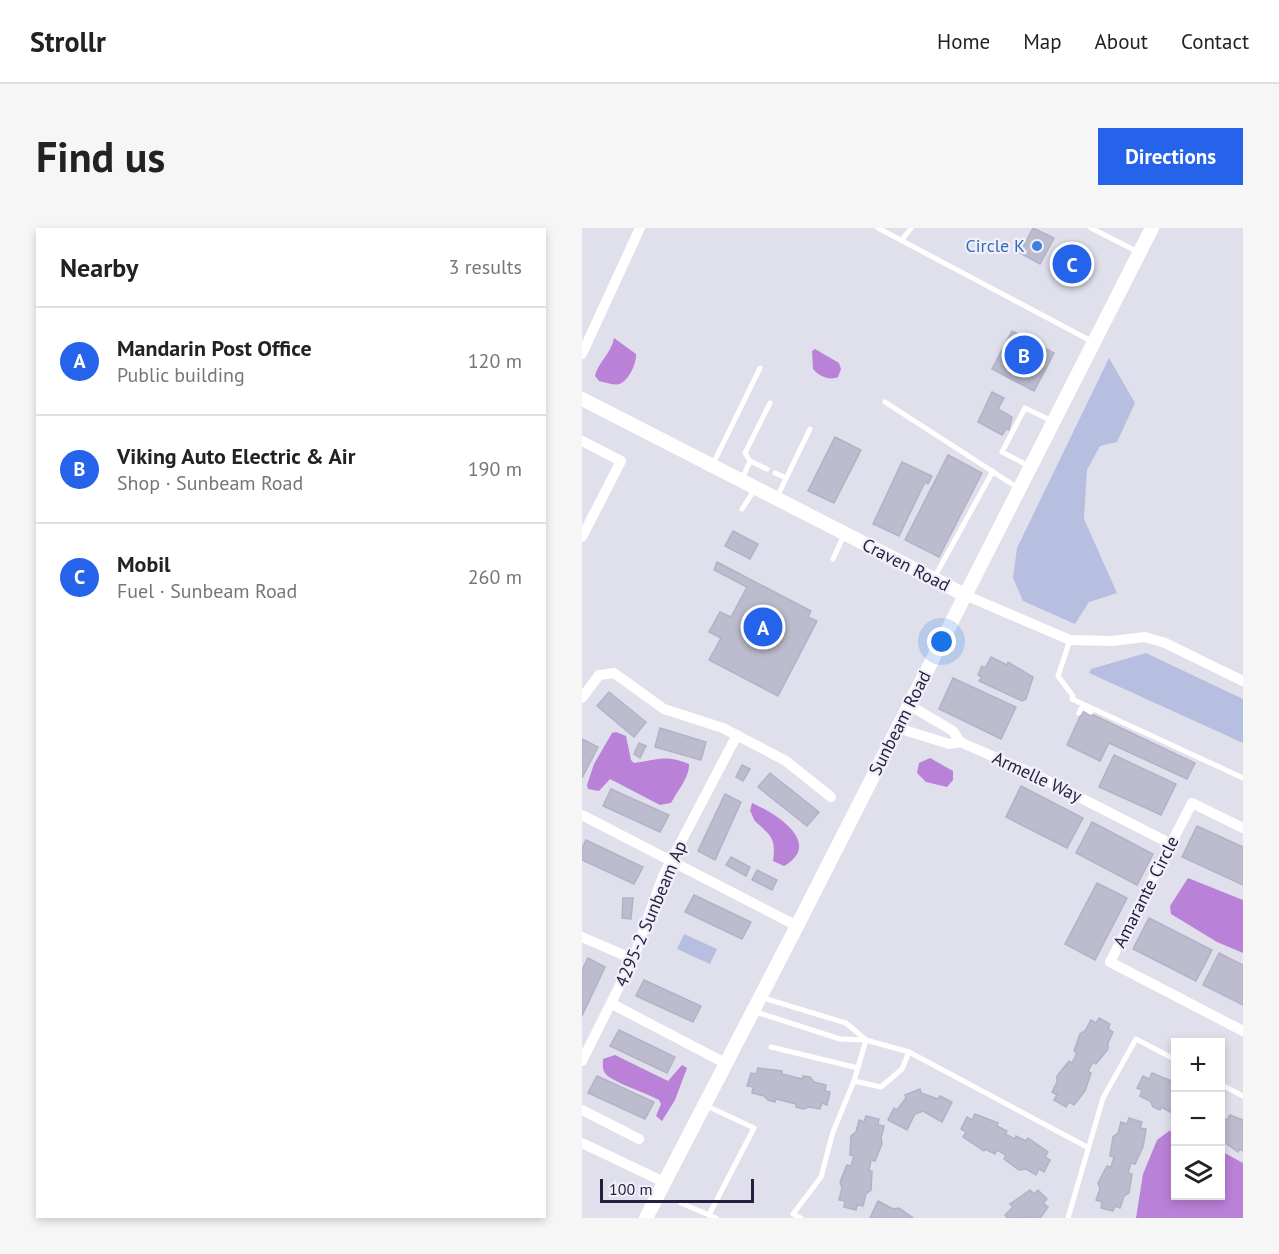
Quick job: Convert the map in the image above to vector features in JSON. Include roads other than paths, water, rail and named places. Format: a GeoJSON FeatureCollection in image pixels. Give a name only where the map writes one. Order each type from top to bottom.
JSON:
{"type":"FeatureCollection","features":[{"type":"Feature","properties":{"kind":"street"},"geometry":{"type":"LineString","coordinates":[[582,354],[640,228]]}},
{"type":"Feature","properties":{"kind":"street","name":"Sunbeam Road"},"geometry":{"type":"LineString","coordinates":[[646,1218],[1152,228]]}},
{"type":"Feature","properties":{"kind":"street","name":"Craven Road"},"geometry":{"type":"LineString","coordinates":[[582,399],[965,595],[1070,640],[1112,641],[1145,637],[1243,681]]}},
{"type":"Feature","properties":{"kind":"street"},"geometry":{"type":"LineString","coordinates":[[582,441],[621,461],[582,537]]}},
{"type":"Feature","properties":{"kind":"street"},"geometry":{"type":"LineString","coordinates":[[582,698],[599,675],[614,673],[664,710],[704,721],[737,735],[786,761],[831,797]]}},
{"type":"Feature","properties":{"kind":"street"},"geometry":{"type":"LineString","coordinates":[[909,705],[953,731],[960,742]]}},
{"type":"Feature","properties":{"kind":"street","name":"Armelle Way"},"geometry":{"type":"LineString","coordinates":[[898,728],[949,744],[960,742],[1036,775],[1171,844]]}},
{"type":"Feature","properties":{"kind":"street","name":"4295-2 Sunbeam Ap"},"geometry":{"type":"LineString","coordinates":[[582,1061],[633,959],[654,896],[737,735]]}},
{"type":"Feature","properties":{"kind":"street","name":"Amarante Circle"},"geometry":{"type":"LineString","coordinates":[[1243,828],[1192,803],[1110,962],[1243,1031]]}},
{"type":"Feature","properties":{"kind":"street"},"geometry":{"type":"LineString","coordinates":[[582,815],[797,926]]}},
{"type":"Feature","properties":{"kind":"street"},"geometry":{"type":"LineString","coordinates":[[582,937],[633,959]]}},
{"type":"Feature","properties":{"kind":"street"},"geometry":{"type":"LineString","coordinates":[[612,1004],[725,1063]]}},
{"type":"Feature","properties":{"kind":"street"},"geometry":{"type":"LineString","coordinates":[[582,1110],[639,1139]]}},
{"type":"Feature","properties":{"kind":"street"},"geometry":{"type":"LineString","coordinates":[[582,1143],[664,1182]]}},
{"type":"Feature","properties":{"kind":"lane"},"geometry":{"type":"LineString","coordinates":[[878,228],[1094,343]]}},
{"type":"Feature","properties":{"kind":"lane"},"geometry":{"type":"LineString","coordinates":[[902,240],[911,228]]}},
{"type":"Feature","properties":{"kind":"lane"},"geometry":{"type":"LineString","coordinates":[[1091,228],[1139,252]]}},
{"type":"Feature","properties":{"kind":"lane"},"geometry":{"type":"LineString","coordinates":[[713,466],[760,368]]}},
{"type":"Feature","properties":{"kind":"lane"},"geometry":{"type":"LineString","coordinates":[[885,402],[1019,489]]}},
{"type":"Feature","properties":{"kind":"lane"},"geometry":{"type":"LineString","coordinates":[[766,469],[750,461],[745,453],[770,404]]}},
{"type":"Feature","properties":{"kind":"lane"},"geometry":{"type":"LineString","coordinates":[[1030,467],[1002,452],[1025,408],[1053,422]]}},
{"type":"Feature","properties":{"kind":"lane"},"geometry":{"type":"LineString","coordinates":[[777,498],[810,429]]}},
{"type":"Feature","properties":{"kind":"lane"},"geometry":{"type":"LineString","coordinates":[[741,480],[750,461]]}},
{"type":"Feature","properties":{"kind":"lane"},"geometry":{"type":"LineString","coordinates":[[933,579],[993,471]]}},
{"type":"Feature","properties":{"kind":"lane"},"geometry":{"type":"LineString","coordinates":[[775,473],[786,478]]}},
{"type":"Feature","properties":{"kind":"lane"},"geometry":{"type":"LineString","coordinates":[[742,509],[756,488]]}},
{"type":"Feature","properties":{"kind":"lane"},"geometry":{"type":"LineString","coordinates":[[833,559],[845,533]]}},
{"type":"Feature","properties":{"kind":"lane"},"geometry":{"type":"LineString","coordinates":[[1070,640],[1058,676],[1073,696],[1072,699],[1091,711]]}},
{"type":"Feature","properties":{"kind":"lane"},"geometry":{"type":"LineString","coordinates":[[1079,713],[1082,707],[1243,778]]}},
{"type":"Feature","properties":{"kind":"lane"},"geometry":{"type":"LineString","coordinates":[[759,997],[846,1023],[866,1040]]}},
{"type":"Feature","properties":{"kind":"lane"},"geometry":{"type":"LineString","coordinates":[[752,1010],[840,1039],[866,1040],[909,1052],[1087,1147]]}},
{"type":"Feature","properties":{"kind":"lane"},"geometry":{"type":"LineString","coordinates":[[1068,1218],[1103,1098],[1136,1039],[1171,1057]]}},
{"type":"Feature","properties":{"kind":"lane"},"geometry":{"type":"LineString","coordinates":[[801,1218],[793,1214],[821,1177],[833,1132],[854,1081],[866,1040]]}},
{"type":"Feature","properties":{"kind":"lane"},"geometry":{"type":"LineString","coordinates":[[771,1047],[858,1068]]}},
{"type":"Feature","properties":{"kind":"lane"},"geometry":{"type":"LineString","coordinates":[[854,1081],[882,1087],[902,1069],[909,1052]]}},
{"type":"Feature","properties":{"kind":"lane"},"geometry":{"type":"LineString","coordinates":[[1225,1086],[1243,1096]]}},
{"type":"Feature","properties":{"kind":"lane"},"geometry":{"type":"LineString","coordinates":[[704,1104],[754,1128],[710,1215]]}},
{"type":"Feature","properties":{"kind":"lane"},"geometry":{"type":"LineString","coordinates":[[681,1203],[716,1218]]}},
{"type":"Feature","properties":{"kind":"place","name":"Circle K"},"geometry":{"type":"Point","coordinates":[1037,246]}},
{"type":"Feature","properties":{"kind":"place","name":"Mobil"},"geometry":{"type":"Point","coordinates":[1072,264]}},
{"type":"Feature","properties":{"kind":"place","name":"Viking Auto Electric & Air"},"geometry":{"type":"Point","coordinates":[1024,355]}},
{"type":"Feature","properties":{"kind":"place","name":"Mandarin Post Office"},"geometry":{"type":"Point","coordinates":[763,627]}}]}
